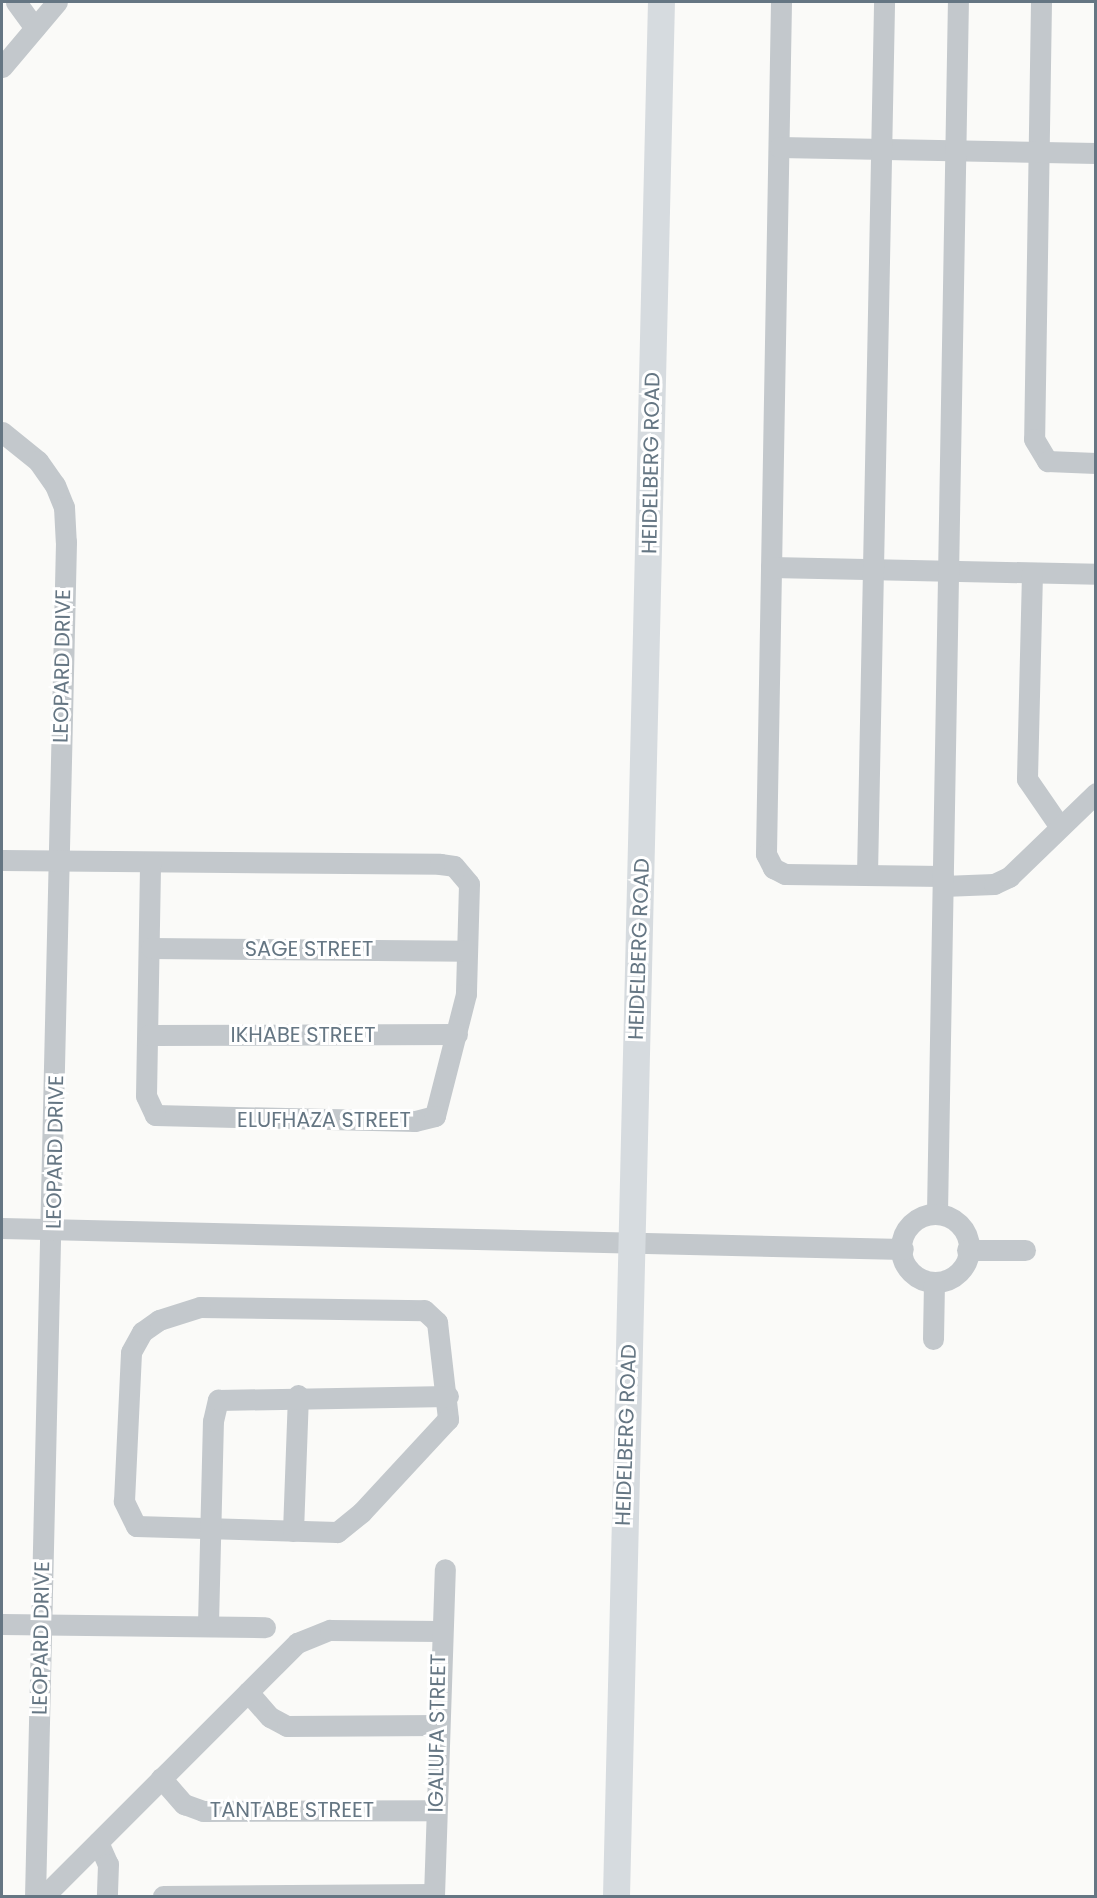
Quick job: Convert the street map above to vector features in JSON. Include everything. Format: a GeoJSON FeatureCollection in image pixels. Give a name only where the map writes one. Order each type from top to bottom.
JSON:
{"type":"FeatureCollection","features":[{"type":"Feature","properties":{"kind":"main road","name":"HEIDELBERG ROAD"},"geometry":{"type":"LineString","coordinates":[[616,1896],[661,2]]}},
{"type":"Feature","properties":{"kind":"street"},"geometry":{"type":"LineString","coordinates":[[16,2],[35,27]]}},
{"type":"Feature","properties":{"kind":"street"},"geometry":{"type":"LineString","coordinates":[[2,66],[57,2]]}},
{"type":"Feature","properties":{"kind":"street"},"geometry":{"type":"LineString","coordinates":[[781,2],[766,854],[773,868],[785,874],[867,875],[994,884],[1009,877],[1095,793]]}},
{"type":"Feature","properties":{"kind":"street"},"geometry":{"type":"LineString","coordinates":[[867,875],[884,2]]}},
{"type":"Feature","properties":{"kind":"street"},"geometry":{"type":"LineString","coordinates":[[937,1213],[958,2]]}},
{"type":"Feature","properties":{"kind":"street"},"geometry":{"type":"LineString","coordinates":[[1041,2],[1034,439],[1047,461],[1095,463]]}},
{"type":"Feature","properties":{"kind":"street"},"geometry":{"type":"LineString","coordinates":[[779,147],[1095,153]]}},
{"type":"Feature","properties":{"kind":"street","name":"LEOPARD DRIVE"},"geometry":{"type":"LineString","coordinates":[[2,432],[38,461],[64,507],[53,1228],[40,1625],[35,1896]]}},
{"type":"Feature","properties":{"kind":"street"},"geometry":{"type":"LineString","coordinates":[[771,567],[1095,574]]}},
{"type":"Feature","properties":{"kind":"street"},"geometry":{"type":"LineString","coordinates":[[1032,573],[1027,779],[1060,826]]}},
{"type":"Feature","properties":{"kind":"street","name":"ELUFHAZA STREET"},"geometry":{"type":"LineString","coordinates":[[2,861],[150,862],[454,866],[469,884],[466,994],[440,1108],[427,1120],[415,1121],[163,1119],[147,1103],[151,948],[150,862]]}},
{"type":"Feature","properties":{"kind":"street","name":"SAGE STREET"},"geometry":{"type":"LineString","coordinates":[[151,948],[467,951]]}},
{"type":"Feature","properties":{"kind":"street","name":"IKHABE STREET"},"geometry":{"type":"LineString","coordinates":[[149,1035],[457,1034]]}},
{"type":"Feature","properties":{"kind":"street"},"geometry":{"type":"LineString","coordinates":[[937,1213],[959,1225],[967,1250],[960,1272],[934,1283],[917,1277],[903,1249],[912,1221],[937,1213]]}},
{"type":"Feature","properties":{"kind":"street"},"geometry":{"type":"LineString","coordinates":[[2,1228],[631,1245],[903,1249]]}},
{"type":"Feature","properties":{"kind":"street"},"geometry":{"type":"LineString","coordinates":[[967,1250],[1025,1250]]}},
{"type":"Feature","properties":{"kind":"street"},"geometry":{"type":"LineString","coordinates":[[933,1339],[934,1283]]}},
{"type":"Feature","properties":{"kind":"street"},"geometry":{"type":"LineString","coordinates":[[200,1307],[424,1310],[437,1322],[448,1396],[444,1427],[362,1512],[336,1532],[144,1529],[125,1512],[131,1352],[142,1332],[169,1313],[200,1307]]}},
{"type":"Feature","properties":{"kind":"street"},"geometry":{"type":"LineString","coordinates":[[208,1624],[213,1421],[218,1400],[298,1395],[448,1396]]}},
{"type":"Feature","properties":{"kind":"street"},"geometry":{"type":"LineString","coordinates":[[293,1531],[298,1395]]}},
{"type":"Feature","properties":{"kind":"street","name":"IGALUFA STREET"},"geometry":{"type":"LineString","coordinates":[[434,1895],[439,1630],[445,1569]]}},
{"type":"Feature","properties":{"kind":"street"},"geometry":{"type":"LineString","coordinates":[[2,1624],[208,1624],[265,1627]]}},
{"type":"Feature","properties":{"kind":"street"},"geometry":{"type":"LineString","coordinates":[[44,1896],[248,1692],[310,1634],[439,1630]]}},
{"type":"Feature","properties":{"kind":"street"},"geometry":{"type":"LineString","coordinates":[[248,1692],[270,1717],[287,1726],[437,1725]]}},
{"type":"Feature","properties":{"kind":"street","name":"TANTABE STREET"},"geometry":{"type":"LineString","coordinates":[[161,1778],[184,1804],[203,1811],[436,1810]]}},
{"type":"Feature","properties":{"kind":"street"},"geometry":{"type":"LineString","coordinates":[[98,1842],[108,1864],[107,1896]]}},
{"type":"Feature","properties":{"kind":"street"},"geometry":{"type":"LineString","coordinates":[[163,1896],[434,1895]]}}]}
